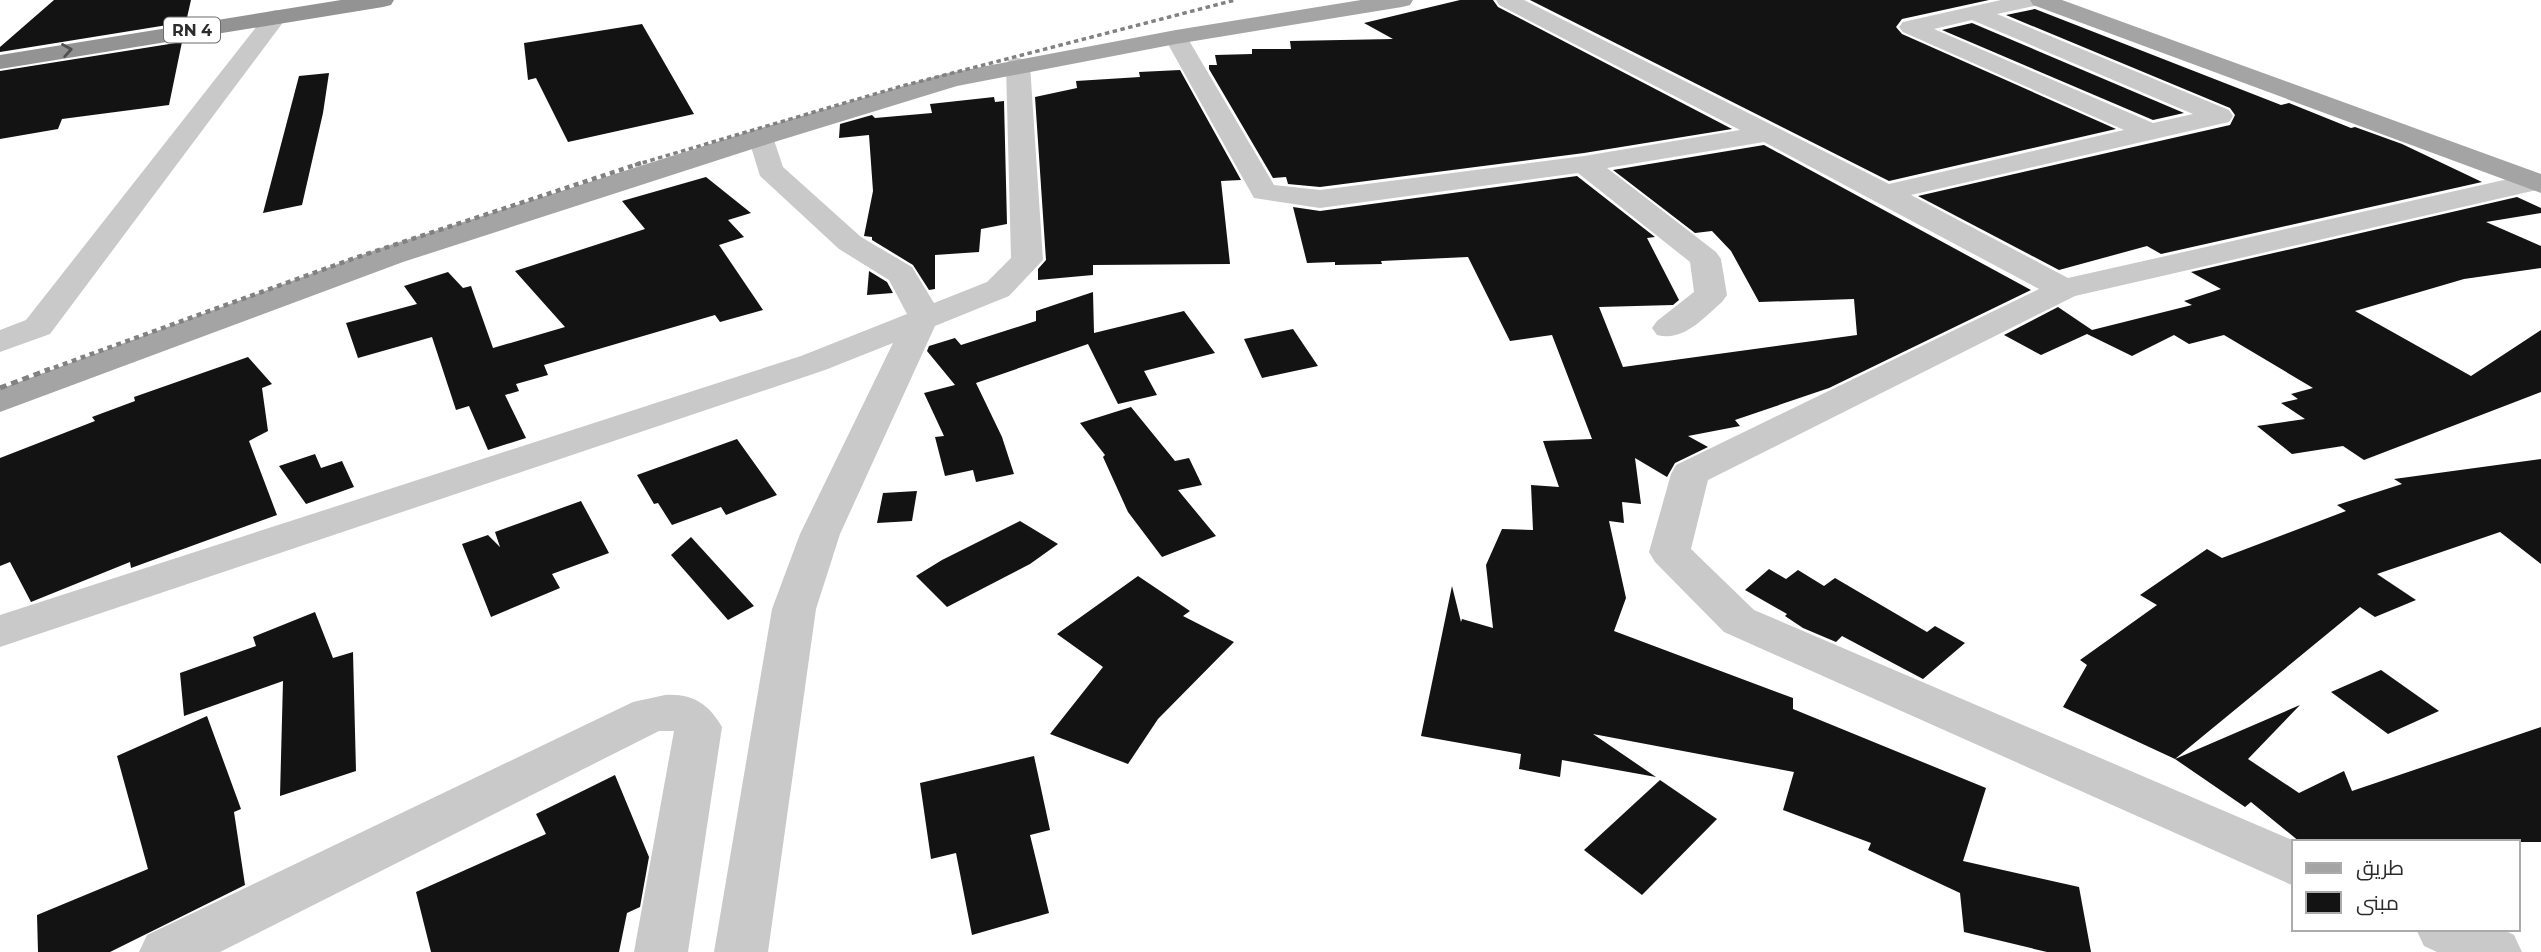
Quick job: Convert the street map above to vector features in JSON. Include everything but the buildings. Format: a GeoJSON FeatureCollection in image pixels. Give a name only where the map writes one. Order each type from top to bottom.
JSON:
{"type":"FeatureCollection","features":[{"type":"Feature","properties":{"kind":"highway","name":"RN 4"},"geometry":{"type":"LineString","coordinates":[[0,41],[273,8],[383,0]]}},
{"type":"Feature","properties":{"kind":"highway","name":"RN 4"},"geometry":{"type":"LineString","coordinates":[[0,62],[273,8]]}},
{"type":"Feature","properties":{"kind":"main road"},"geometry":{"type":"LineString","coordinates":[[0,401],[392,255],[761,137],[953,79],[1176,37],[1402,0]]}},
{"type":"Feature","properties":{"kind":"main road"},"geometry":{"type":"LineString","coordinates":[[2041,0],[2538,183]]}},
{"type":"Feature","properties":{"kind":"street"},"geometry":{"type":"LineString","coordinates":[[1507,0],[1885,193],[2064,289]]}},
{"type":"Feature","properties":{"kind":"street"},"geometry":{"type":"LineString","coordinates":[[2031,0],[1911,27],[2150,132]]}},
{"type":"Feature","properties":{"kind":"street"},"geometry":{"type":"LineString","coordinates":[[0,342],[38,327],[273,8]]}},
{"type":"Feature","properties":{"kind":"street"},"geometry":{"type":"LineString","coordinates":[[1885,193],[2220,116],[1974,13]]}},
{"type":"Feature","properties":{"kind":"street"},"geometry":{"type":"LineString","coordinates":[[1176,37],[1264,192],[1320,199],[1584,164],[1768,133]]}},
{"type":"Feature","properties":{"kind":"street"},"geometry":{"type":"LineString","coordinates":[[0,631],[800,368],[998,289],[1027,260],[1018,65]]}},
{"type":"Feature","properties":{"kind":"street"},"geometry":{"type":"LineString","coordinates":[[741,952],[794,609],[820,534],[924,313],[901,274],[850,243],[770,170],[761,137]]}},
{"type":"Feature","properties":{"kind":"street"},"geometry":{"type":"LineString","coordinates":[[1584,164],[1705,258],[1711,295],[1669,328]]}},
{"type":"Feature","properties":{"kind":"street"},"geometry":{"type":"LineString","coordinates":[[2292,863],[1739,621],[1670,552],[1690,474],[2064,289],[2538,183]]}},
{"type":"Feature","properties":{"kind":"street"},"geometry":{"type":"LineString","coordinates":[[166,952],[650,715],[675,711],[691,716],[698,727],[661,952]]}},
{"type":"Feature","properties":{"kind":"street"},"geometry":{"type":"LineString","coordinates":[[2448,931],[2495,952]]}},
{"type":"Feature","properties":{"kind":"railway"},"geometry":{"type":"LineString","coordinates":[[635,165],[902,86],[1235,0]]}},
{"type":"Feature","properties":{"kind":"railway"},"geometry":{"type":"LineString","coordinates":[[45,371],[355,258],[641,163]]}},
{"type":"Feature","properties":{"kind":"railway"},"geometry":{"type":"LineString","coordinates":[[0,388],[50,369]]}}]}
